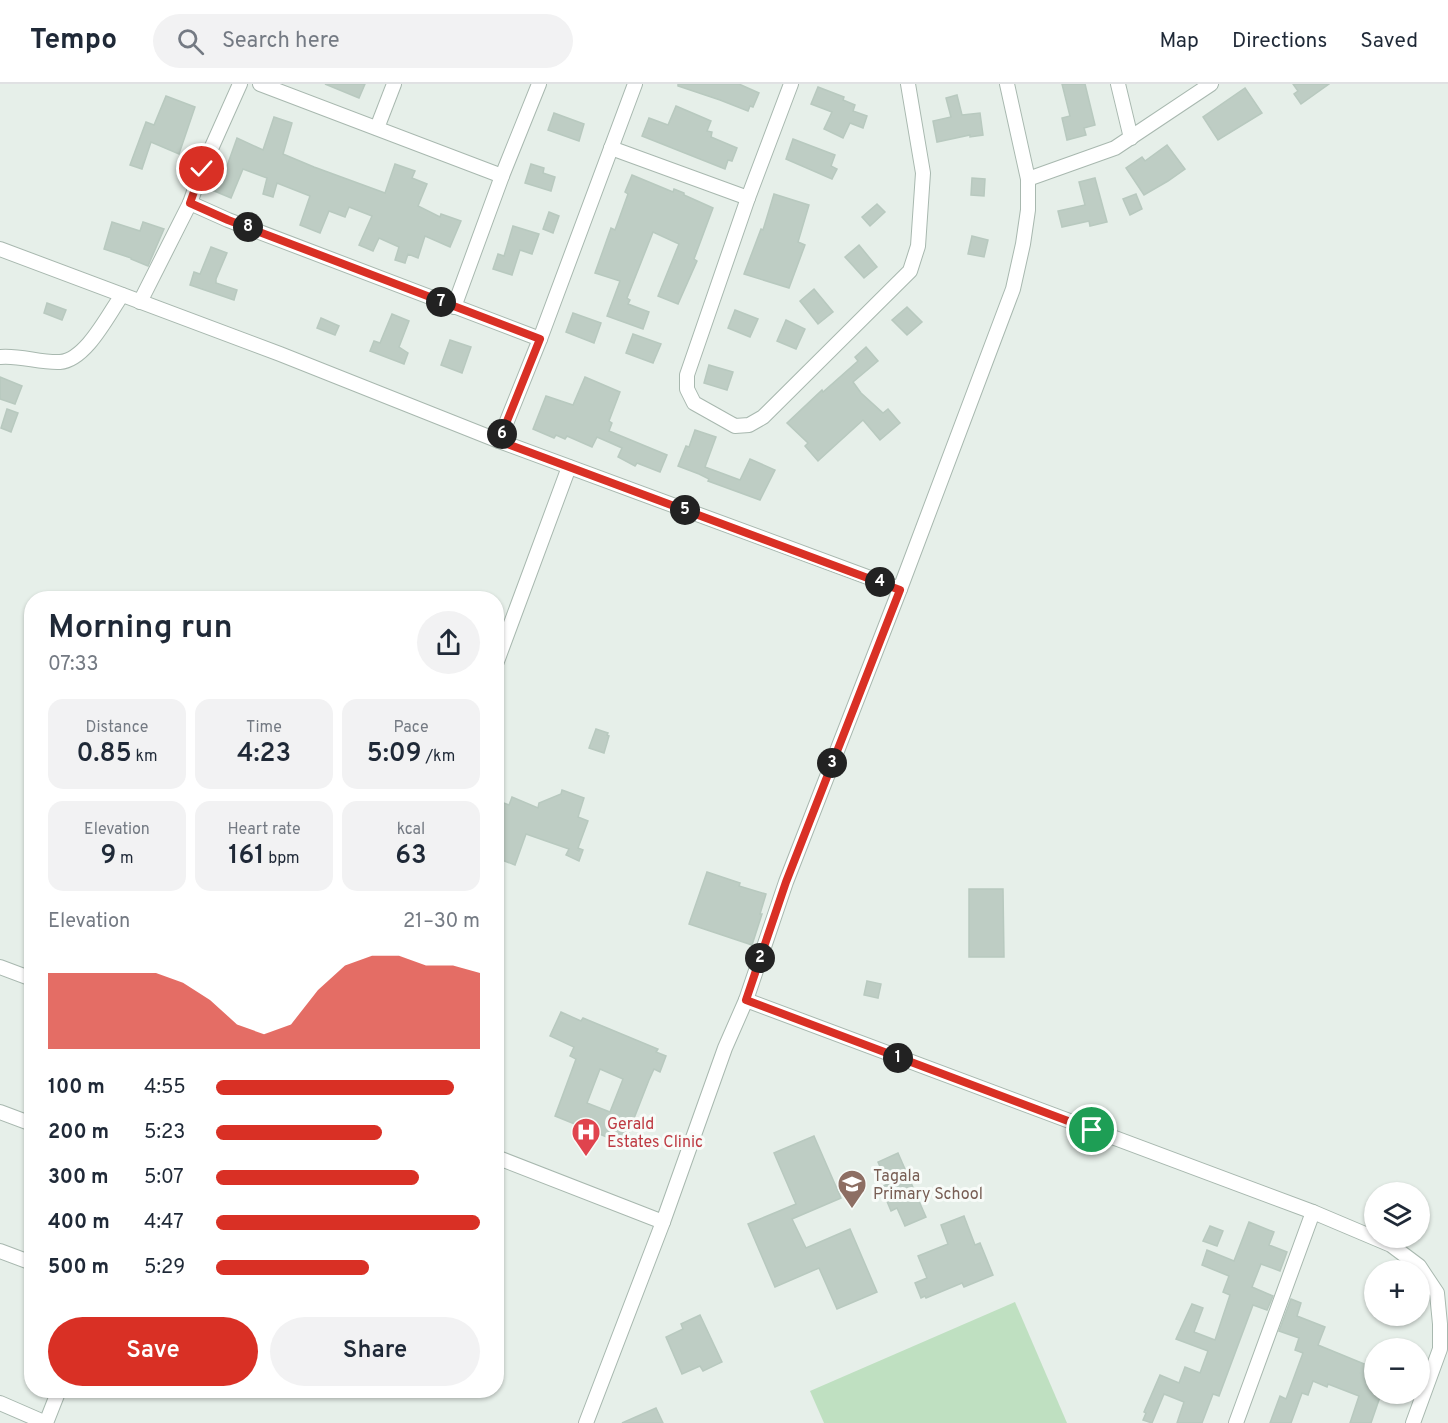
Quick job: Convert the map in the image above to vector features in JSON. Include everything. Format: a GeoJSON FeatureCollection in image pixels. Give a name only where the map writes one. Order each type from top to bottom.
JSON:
{"type":"FeatureCollection","features":[{"type":"Feature","properties":{"kind":"street"},"geometry":{"type":"LineString","coordinates":[[140,302],[190,203],[202,169],[240,84]]}},
{"type":"Feature","properties":{"kind":"street"},"geometry":{"type":"LineString","coordinates":[[260,84],[502,177]]}},
{"type":"Feature","properties":{"kind":"street"},"geometry":{"type":"LineString","coordinates":[[377,128],[394,84]]}},
{"type":"Feature","properties":{"kind":"street"},"geometry":{"type":"LineString","coordinates":[[454,307],[539,84]]}},
{"type":"Feature","properties":{"kind":"street"},"geometry":{"type":"LineString","coordinates":[[499,441],[540,339],[635,84]]}},
{"type":"Feature","properties":{"kind":"street"},"geometry":{"type":"LineString","coordinates":[[791,84],[748,198],[687,375],[687,389],[694,403],[735,426],[749,425],[763,417],[910,271],[918,246],[923,173],[908,84]]}},
{"type":"Feature","properties":{"kind":"street"},"geometry":{"type":"LineString","coordinates":[[586,1423],[663,1222],[725,1048],[746,1000],[786,882],[900,590],[1013,289],[1026,221],[1028,178],[1007,84]]}},
{"type":"Feature","properties":{"kind":"street"},"geometry":{"type":"LineString","coordinates":[[1118,84],[1131,138]]}},
{"type":"Feature","properties":{"kind":"street"},"geometry":{"type":"LineString","coordinates":[[1028,178],[1114,148],[1211,84]]}},
{"type":"Feature","properties":{"kind":"street"},"geometry":{"type":"LineString","coordinates":[[611,148],[748,198]]}},
{"type":"Feature","properties":{"kind":"street"},"geometry":{"type":"LineString","coordinates":[[190,203],[228,220],[540,339]]}},
{"type":"Feature","properties":{"kind":"street"},"geometry":{"type":"LineString","coordinates":[[0,249],[280,354],[569,468],[900,590]]}},
{"type":"Feature","properties":{"kind":"street"},"geometry":{"type":"LineString","coordinates":[[0,357],[10,356],[60,362],[74,359],[91,340],[122,295]]}},
{"type":"Feature","properties":{"kind":"street"},"geometry":{"type":"LineString","coordinates":[[504,643],[569,468]]}},
{"type":"Feature","properties":{"kind":"street"},"geometry":{"type":"LineString","coordinates":[[0,967],[24,976]]}},
{"type":"Feature","properties":{"kind":"street"},"geometry":{"type":"LineString","coordinates":[[746,1000],[1313,1212],[1391,1245],[1419,1266],[1437,1293],[1440,1349],[1413,1423]]}},
{"type":"Feature","properties":{"kind":"street"},"geometry":{"type":"LineString","coordinates":[[0,1112],[24,1121]]}},
{"type":"Feature","properties":{"kind":"street"},"geometry":{"type":"LineString","coordinates":[[504,1160],[663,1222]]}},
{"type":"Feature","properties":{"kind":"street"},"geometry":{"type":"LineString","coordinates":[[1236,1423],[1313,1212]]}},
{"type":"Feature","properties":{"kind":"street"},"geometry":{"type":"LineString","coordinates":[[0,1251],[24,1260]]}},
{"type":"Feature","properties":{"kind":"street"},"geometry":{"type":"LineString","coordinates":[[0,1404],[46,1423],[55,1398]]}},
{"type":"Feature","properties":{"kind":"green space"},"geometry":{"type":"Polygon","coordinates":[[[1015,1302],[1067,1423],[824,1423],[810,1391],[1015,1302]]]}},
{"type":"Feature","properties":{"kind":"building"},"geometry":{"type":"Polygon","coordinates":[[[325,84],[365,84],[359,98],[325,84]]]}},
{"type":"Feature","properties":{"kind":"building"},"geometry":{"type":"Polygon","coordinates":[[[678,84],[739,84],[759,93],[753,107],[750,106],[748,111],[678,86],[678,84]]]}},
{"type":"Feature","properties":{"kind":"building"},"geometry":{"type":"Polygon","coordinates":[[[1062,84],[1085,84],[1095,125],[1084,128],[1086,135],[1067,140],[1062,118],[1070,116],[1062,84]]]}},
{"type":"Feature","properties":{"kind":"building"},"geometry":{"type":"Polygon","coordinates":[[[1293,84],[1329,84],[1301,104],[1294,94],[1298,91],[1293,84]]]}},
{"type":"Feature","properties":{"kind":"building"},"geometry":{"type":"Polygon","coordinates":[[[818,87],[844,97],[843,100],[855,105],[853,111],[867,116],[863,128],[850,123],[843,138],[824,129],[832,112],[811,104],[818,87]]]}},
{"type":"Feature","properties":{"kind":"building"},"geometry":{"type":"Polygon","coordinates":[[[1245,88],[1262,113],[1218,140],[1203,117],[1245,88]]]}},
{"type":"Feature","properties":{"kind":"building"},"geometry":{"type":"Polygon","coordinates":[[[957,95],[962,115],[980,113],[983,135],[970,137],[970,135],[937,142],[933,121],[951,117],[946,98],[957,95]]]}},
{"type":"Feature","properties":{"kind":"building"},"geometry":{"type":"Polygon","coordinates":[[[166,96],[195,107],[179,154],[151,142],[142,169],[130,165],[146,122],[154,125],[166,96]]]}},
{"type":"Feature","properties":{"kind":"building"},"geometry":{"type":"Polygon","coordinates":[[[676,106],[711,121],[707,131],[712,132],[711,137],[737,148],[732,161],[728,160],[725,169],[642,136],[649,118],[668,125],[676,106]]]}},
{"type":"Feature","properties":{"kind":"building"},"geometry":{"type":"Polygon","coordinates":[[[554,113],[584,124],[579,141],[548,130],[554,113]]]}},
{"type":"Feature","properties":{"kind":"building"},"geometry":{"type":"Polygon","coordinates":[[[274,117],[292,123],[283,154],[314,167],[385,193],[395,164],[415,171],[412,178],[427,184],[418,206],[440,217],[441,214],[461,221],[450,247],[425,236],[418,258],[408,254],[405,263],[395,260],[399,247],[379,238],[373,251],[359,245],[372,216],[349,207],[345,217],[329,211],[320,233],[300,225],[310,196],[277,183],[273,197],[263,194],[267,178],[243,169],[231,198],[212,190],[223,164],[227,166],[237,138],[263,150],[274,117]]]}},
{"type":"Feature","properties":{"kind":"building"},"geometry":{"type":"Polygon","coordinates":[[[793,139],[835,155],[831,166],[837,169],[832,179],[786,159],[793,139]]]}},
{"type":"Feature","properties":{"kind":"building"},"geometry":{"type":"Polygon","coordinates":[[[1167,145],[1185,169],[1144,195],[1126,168],[1142,157],[1145,161],[1167,145]]]}},
{"type":"Feature","properties":{"kind":"building"},"geometry":{"type":"Polygon","coordinates":[[[531,164],[544,168],[543,173],[555,177],[551,191],[525,183],[531,164]]]}},
{"type":"Feature","properties":{"kind":"building"},"geometry":{"type":"Polygon","coordinates":[[[632,175],[673,192],[674,189],[684,193],[713,208],[694,259],[697,261],[678,304],[658,296],[679,244],[653,232],[627,298],[630,300],[628,304],[649,312],[643,329],[607,316],[620,281],[595,273],[611,228],[615,230],[632,175]]]}},
{"type":"Feature","properties":{"kind":"building"},"geometry":{"type":"Polygon","coordinates":[[[972,178],[985,179],[984,196],[971,195],[972,178]]]}},
{"type":"Feature","properties":{"kind":"building"},"geometry":{"type":"Polygon","coordinates":[[[1095,178],[1107,222],[1090,226],[1089,221],[1062,227],[1058,211],[1085,205],[1079,182],[1095,178]]]}},
{"type":"Feature","properties":{"kind":"building"},"geometry":{"type":"Polygon","coordinates":[[[774,194],[809,205],[798,242],[805,245],[789,288],[744,274],[761,229],[763,230],[774,194]]]}},
{"type":"Feature","properties":{"kind":"building"},"geometry":{"type":"Polygon","coordinates":[[[1136,194],[1142,209],[1130,215],[1123,199],[1136,194]]]}},
{"type":"Feature","properties":{"kind":"building"},"geometry":{"type":"Polygon","coordinates":[[[877,204],[885,212],[870,226],[862,217],[877,204]]]}},
{"type":"Feature","properties":{"kind":"building"},"geometry":{"type":"Polygon","coordinates":[[[549,212],[559,216],[553,233],[543,229],[549,212]]]}},
{"type":"Feature","properties":{"kind":"building"},"geometry":{"type":"Polygon","coordinates":[[[112,222],[140,231],[143,222],[164,229],[148,266],[104,249],[112,222]]]}},
{"type":"Feature","properties":{"kind":"building"},"geometry":{"type":"Polygon","coordinates":[[[513,226],[539,234],[532,254],[520,250],[512,275],[493,269],[498,254],[504,256],[513,226]]]}},
{"type":"Feature","properties":{"kind":"building"},"geometry":{"type":"Polygon","coordinates":[[[972,236],[988,240],[984,257],[968,254],[972,236]]]}},
{"type":"Feature","properties":{"kind":"building"},"geometry":{"type":"Polygon","coordinates":[[[859,245],[877,267],[864,278],[845,257],[859,245]]]}},
{"type":"Feature","properties":{"kind":"building"},"geometry":{"type":"Polygon","coordinates":[[[211,247],[227,253],[216,283],[237,290],[234,300],[190,285],[194,272],[200,274],[211,247]]]}},
{"type":"Feature","properties":{"kind":"building"},"geometry":{"type":"Polygon","coordinates":[[[814,289],[833,312],[818,324],[800,301],[814,289]]]}},
{"type":"Feature","properties":{"kind":"building"},"geometry":{"type":"Polygon","coordinates":[[[47,303],[66,310],[62,320],[44,313],[47,303]]]}},
{"type":"Feature","properties":{"kind":"building"},"geometry":{"type":"Polygon","coordinates":[[[907,307],[922,322],[907,335],[892,320],[907,307]]]}},
{"type":"Feature","properties":{"kind":"building"},"geometry":{"type":"Polygon","coordinates":[[[735,310],[758,319],[750,337],[728,328],[735,310]]]}},
{"type":"Feature","properties":{"kind":"building"},"geometry":{"type":"Polygon","coordinates":[[[573,313],[601,323],[594,343],[566,332],[573,313]]]}},
{"type":"Feature","properties":{"kind":"building"},"geometry":{"type":"Polygon","coordinates":[[[392,314],[409,321],[399,347],[408,353],[404,364],[370,351],[374,341],[380,343],[392,314]]]}},
{"type":"Feature","properties":{"kind":"building"},"geometry":{"type":"Polygon","coordinates":[[[321,318],[339,326],[335,335],[317,328],[321,318]]]}},
{"type":"Feature","properties":{"kind":"building"},"geometry":{"type":"Polygon","coordinates":[[[786,320],[805,329],[796,349],[777,341],[786,320]]]}},
{"type":"Feature","properties":{"kind":"building"},"geometry":{"type":"Polygon","coordinates":[[[633,334],[661,344],[653,363],[626,353],[633,334]]]}},
{"type":"Feature","properties":{"kind":"building"},"geometry":{"type":"Polygon","coordinates":[[[450,340],[471,347],[462,373],[441,365],[450,340]]]}},
{"type":"Feature","properties":{"kind":"building"},"geometry":{"type":"Polygon","coordinates":[[[866,347],[878,361],[853,382],[861,393],[883,413],[888,409],[900,423],[880,440],[863,420],[818,461],[805,446],[808,443],[787,423],[822,390],[823,392],[858,361],[855,357],[866,347]]]}},
{"type":"Feature","properties":{"kind":"building"},"geometry":{"type":"Polygon","coordinates":[[[709,365],[733,372],[727,390],[704,383],[709,365]]]}},
{"type":"Feature","properties":{"kind":"building"},"geometry":{"type":"Polygon","coordinates":[[[0,377],[22,386],[15,404],[0,399],[0,377]]]}},
{"type":"Feature","properties":{"kind":"building"},"geometry":{"type":"Polygon","coordinates":[[[585,377],[620,392],[609,421],[612,423],[609,431],[667,455],[660,472],[637,463],[635,466],[618,457],[622,448],[597,437],[592,447],[567,436],[565,439],[556,435],[554,438],[533,429],[546,396],[573,405],[585,377]]]}},
{"type":"Feature","properties":{"kind":"building"},"geometry":{"type":"Polygon","coordinates":[[[7,409],[18,413],[11,432],[1,428],[7,409]]]}},
{"type":"Feature","properties":{"kind":"building"},"geometry":{"type":"Polygon","coordinates":[[[695,430],[716,437],[705,467],[740,480],[750,459],[775,470],[760,500],[708,481],[709,479],[678,466],[686,446],[689,447],[695,430]]]}},
{"type":"Feature","properties":{"kind":"building"},"geometry":{"type":"Polygon","coordinates":[[[596,729],[608,733],[609,736],[604,753],[589,748],[596,729]]]}},
{"type":"Feature","properties":{"kind":"building"},"geometry":{"type":"Polygon","coordinates":[[[562,790],[584,798],[578,817],[588,821],[578,848],[583,850],[579,861],[566,855],[569,849],[526,834],[515,865],[504,861],[504,803],[509,805],[512,797],[538,808],[539,803],[561,794],[562,790]]]}},
{"type":"Feature","properties":{"kind":"building"},"geometry":{"type":"Polygon","coordinates":[[[707,872],[740,883],[739,886],[766,894],[752,945],[689,924],[707,872]]]}},
{"type":"Feature","properties":{"kind":"building"},"geometry":{"type":"Polygon","coordinates":[[[969,889],[1003,889],[1004,957],[969,957],[969,889]]]}},
{"type":"Feature","properties":{"kind":"building"},"geometry":{"type":"Polygon","coordinates":[[[867,981],[881,984],[878,998],[864,995],[867,981]]]}},
{"type":"Feature","properties":{"kind":"building"},"geometry":{"type":"Polygon","coordinates":[[[561,1012],[581,1021],[583,1018],[658,1049],[656,1052],[666,1056],[660,1072],[654,1069],[624,1144],[555,1116],[576,1059],[570,1056],[574,1047],[550,1036],[561,1012]],[[600,1069],[587,1103],[610,1112],[623,1079],[600,1069]]]}},
{"type":"Feature","properties":{"kind":"building"},"geometry":{"type":"Polygon","coordinates":[[[814,1136],[841,1198],[792,1219],[806,1248],[850,1229],[877,1292],[837,1309],[819,1268],[775,1287],[748,1224],[796,1204],[774,1153],[814,1136]]]}},
{"type":"Feature","properties":{"kind":"building"},"geometry":{"type":"Polygon","coordinates":[[[898,1153],[926,1217],[905,1226],[897,1208],[891,1211],[881,1187],[888,1184],[878,1162],[898,1153]]]}},
{"type":"Feature","properties":{"kind":"building"},"geometry":{"type":"Polygon","coordinates":[[[964,1216],[975,1245],[980,1243],[993,1275],[964,1287],[962,1283],[921,1298],[915,1283],[927,1278],[918,1256],[948,1244],[941,1225],[964,1216]]]}},
{"type":"Feature","properties":{"kind":"building"},"geometry":{"type":"Polygon","coordinates":[[[1249,1222],[1274,1232],[1269,1245],[1287,1252],[1280,1271],[1261,1264],[1252,1287],[1273,1296],[1267,1310],[1253,1305],[1219,1396],[1213,1394],[1202,1423],[1177,1423],[1184,1402],[1164,1394],[1152,1423],[1143,1420],[1146,1413],[1144,1412],[1160,1375],[1179,1383],[1185,1367],[1200,1373],[1208,1351],[1176,1339],[1192,1304],[1203,1308],[1194,1332],[1215,1340],[1230,1295],[1223,1292],[1229,1276],[1202,1265],[1207,1250],[1234,1261],[1249,1222]]]}},
{"type":"Feature","properties":{"kind":"building"},"geometry":{"type":"Polygon","coordinates":[[[1210,1226],[1223,1231],[1217,1246],[1203,1241],[1210,1226]]]}},
{"type":"Feature","properties":{"kind":"building"},"geometry":{"type":"Polygon","coordinates":[[[1291,1299],[1301,1303],[1297,1316],[1325,1327],[1318,1345],[1364,1364],[1364,1404],[1378,1404],[1371,1423],[1350,1423],[1359,1396],[1313,1381],[1308,1395],[1302,1393],[1291,1423],[1270,1423],[1280,1396],[1286,1399],[1303,1353],[1295,1350],[1299,1338],[1279,1331],[1291,1299]]]}},
{"type":"Feature","properties":{"kind":"building"},"geometry":{"type":"Polygon","coordinates":[[[700,1315],[722,1362],[703,1371],[700,1366],[682,1374],[666,1337],[683,1329],[681,1324],[700,1315]]]}},
{"type":"Feature","properties":{"kind":"building"},"geometry":{"type":"Polygon","coordinates":[[[656,1408],[663,1423],[622,1423],[656,1408]]]}},
{"type":"Feature","properties":{"kind":"place","name":"Gerald Estates Clinic"},"geometry":{"type":"Point","coordinates":[586,1158]}},
{"type":"Feature","properties":{"kind":"place","name":"Tagala Primary School"},"geometry":{"type":"Point","coordinates":[852,1210]}},
{"type":"Feature","properties":{"kind":"route"},"geometry":{"type":"LineString","coordinates":[[202,169],[190,203],[228,220],[540,339],[499,441],[900,590],[786,882],[746,1000],[1092,1130]]}}]}
